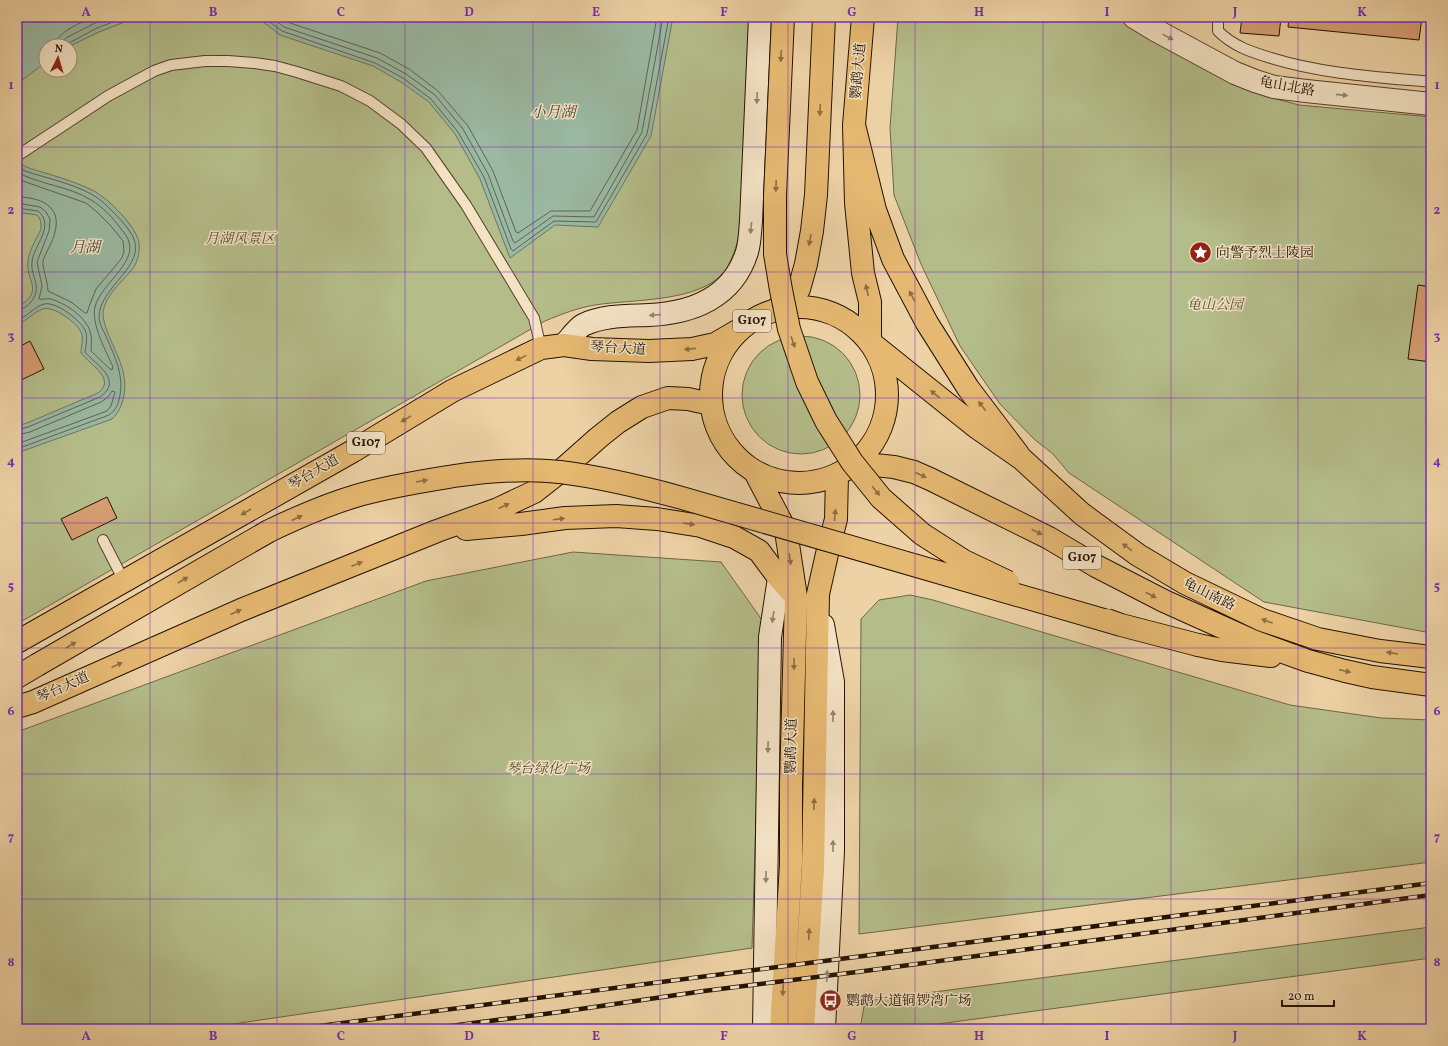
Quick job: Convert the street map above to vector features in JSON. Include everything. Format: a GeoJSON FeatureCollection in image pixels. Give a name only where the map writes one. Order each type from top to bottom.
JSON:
{"type":"FeatureCollection","features":[{"type":"Feature","properties":{"kind":"main road"},"geometry":{"type":"LineString","coordinates":[[564,345],[581,326],[592,322],[620,316],[651,315],[682,311],[699,306],[724,289],[735,277],[744,260],[747,250],[751,221],[760,17]]}},
{"type":"Feature","properties":{"kind":"main road"},"geometry":{"type":"LineString","coordinates":[[783,17],[775,196],[775,254],[780,290],[789,328],[807,382],[826,421],[852,462],[881,498],[922,534],[964,561],[1026,590],[1121,625]]}},
{"type":"Feature","properties":{"kind":"main road"},"geometry":{"type":"LineString","coordinates":[[777,309],[799,289],[806,264],[816,195],[824,17]]}},
{"type":"Feature","properties":{"kind":"main road","name":"鹦鹉大道"},"geometry":{"type":"LineString","coordinates":[[854,125],[863,17]]}},
{"type":"Feature","properties":{"kind":"main road","name":"龟山北路"},"geometry":{"type":"LineString","coordinates":[[1134,17],[1235,73],[1255,82],[1274,87],[1431,104]]}},
{"type":"Feature","properties":{"kind":"main road"},"geometry":{"type":"LineString","coordinates":[[854,125],[856,203],[863,273],[870,302],[870,342]]}},
{"type":"Feature","properties":{"kind":"main road"},"geometry":{"type":"LineString","coordinates":[[854,125],[875,210],[893,259],[927,323],[968,388],[1022,459]]}},
{"type":"Feature","properties":{"kind":"main road","name":"G107"},"geometry":{"type":"LineString","coordinates":[[870,342],[883,366],[888,392],[884,419],[873,443],[855,463],[837,475],[817,481],[795,483],[774,480],[755,472],[738,460],[725,445],[716,427],[711,407],[712,379],[721,352],[739,330],[757,317],[777,309],[803,306],[829,312],[852,324],[870,342],[976,427],[1022,459]]}},
{"type":"Feature","properties":{"kind":"main road","name":"琴台大道"},"geometry":{"type":"LineString","coordinates":[[17,642],[353,451],[452,391],[541,348],[564,345],[592,349],[649,351],[692,349],[715,344],[739,330]]}},
{"type":"Feature","properties":{"kind":"main road","name":"琴台大道"},"geometry":{"type":"LineString","coordinates":[[17,707],[40,699],[241,610],[437,531],[498,509],[534,492],[618,422],[642,407],[668,398],[688,399],[711,404],[711,407]]}},
{"type":"Feature","properties":{"kind":"main road","name":"龟山南路"},"geometry":{"type":"LineString","coordinates":[[1022,459],[1082,514],[1138,555],[1185,584],[1262,620],[1318,638],[1380,651],[1431,658]]}},
{"type":"Feature","properties":{"kind":"main road","name":"G107"},"geometry":{"type":"LineString","coordinates":[[855,463],[894,466],[914,472],[962,494],[1049,538],[1096,566],[1164,602],[1253,641],[1308,662],[1372,677],[1431,685]]}},
{"type":"Feature","properties":{"kind":"main road"},"geometry":{"type":"LineString","coordinates":[[17,676],[269,531],[305,514],[360,495],[400,485],[482,472],[521,471],[559,472],[615,481],[682,498],[1121,625],[1222,650],[1308,662]]}},
{"type":"Feature","properties":{"kind":"main road","name":"鹦鹉大道"},"geometry":{"type":"LineString","coordinates":[[755,472],[786,531],[796,597],[790,864],[781,1029]]}},
{"type":"Feature","properties":{"kind":"main road","name":"鹦鹉大道"},"geometry":{"type":"LineString","coordinates":[[803,1029],[813,860],[818,594],[836,519],[837,475]]}},
{"type":"Feature","properties":{"kind":"main road"},"geometry":{"type":"LineString","coordinates":[[437,531],[521,524],[565,518],[616,516],[657,519],[701,526],[734,537],[759,551],[779,578],[796,597]]}},
{"type":"Feature","properties":{"kind":"main road"},"geometry":{"type":"LineString","coordinates":[[764,1019],[770,637],[779,578]]}},
{"type":"Feature","properties":{"kind":"main road"},"geometry":{"type":"LineString","coordinates":[[818,594],[832,682],[833,850],[824,1029]]}},
{"type":"Feature","properties":{"kind":"lane"},"geometry":{"type":"LineString","coordinates":[[1218,17],[1218,31],[1236,46],[1291,64],[1320,70],[1431,82]]}},
{"type":"Feature","properties":{"kind":"lane"},"geometry":{"type":"LineString","coordinates":[[20,154],[108,96],[148,74],[171,65],[205,61],[228,61],[275,66],[341,86],[370,101],[401,124],[426,148],[466,205],[534,318],[541,348]]}},
{"type":"Feature","properties":{"kind":"lane"},"geometry":{"type":"LineString","coordinates":[[103,540],[124,582]]}},
{"type":"Feature","properties":{"kind":"lane"},"geometry":{"type":"LineString","coordinates":[[754,1029],[764,1019]]}},
{"type":"Feature","properties":{"kind":"green space","name":"月湖风景区"},"geometry":{"type":"Polygon","coordinates":[[[17,17],[754,17],[743,223],[736,248],[725,271],[714,281],[699,289],[683,294],[664,298],[588,306],[545,321],[17,624],[17,17]]]}},
{"type":"Feature","properties":{"kind":"green space","name":"龟山公园"},"geometry":{"type":"Polygon","coordinates":[[[898,17],[1118,17],[1159,43],[1237,84],[1265,96],[1299,105],[1431,117],[1431,633],[1264,602],[1069,473],[1053,454],[1034,439],[1000,404],[960,346],[921,264],[894,195],[890,128],[898,17]]]}},
{"type":"Feature","properties":{"kind":"green space"},"geometry":{"type":"Polygon","coordinates":[[[801,336],[812,337],[823,341],[834,346],[843,353],[850,362],[855,373],[859,384],[859,406],[855,417],[850,428],[843,437],[834,444],[823,449],[812,453],[801,454],[790,453],[779,449],[768,444],[759,437],[752,428],[747,417],[743,406],[742,395],[743,384],[747,373],[752,362],[759,353],[768,346],[779,341],[790,337],[801,336]]]}},
{"type":"Feature","properties":{"kind":"green space","name":"琴台绿化广场"},"geometry":{"type":"Polygon","coordinates":[[[573,552],[721,562],[762,620],[752,948],[199,1029],[17,1029],[17,732],[426,581],[573,552]]]}},
{"type":"Feature","properties":{"kind":"green space"},"geometry":{"type":"Polygon","coordinates":[[[910,595],[933,600],[1290,705],[1381,718],[1431,720],[1431,862],[859,934],[861,619],[879,600],[910,595]]]}},
{"type":"Feature","properties":{"kind":"green space"},"geometry":{"type":"Polygon","coordinates":[[[1431,927],[1431,958],[901,1029],[860,1029],[865,1001],[1431,927]]]}},
{"type":"Feature","properties":{"kind":"water"},"geometry":{"type":"Polygon","coordinates":[[[17,17],[137,17],[78,42],[78,38],[38,38],[38,68],[17,84],[17,17]]]}},
{"type":"Feature","properties":{"kind":"water","name":"小月湖"},"geometry":{"type":"Polygon","coordinates":[[[257,17],[673,17],[651,136],[598,227],[555,225],[510,258],[480,179],[455,134],[429,102],[401,82],[373,66],[280,35],[257,17]]]}},
{"type":"Feature","properties":{"kind":"water","name":"月湖"},"geometry":{"type":"Polygon","coordinates":[[[17,159],[26,167],[76,183],[98,194],[113,206],[127,221],[137,236],[139,246],[137,261],[134,267],[108,299],[103,313],[107,330],[124,375],[124,395],[118,411],[112,419],[17,453],[17,426],[98,393],[103,388],[104,382],[100,372],[81,353],[82,335],[79,328],[58,312],[47,308],[43,309],[17,324],[17,307],[31,296],[32,286],[28,261],[31,248],[41,229],[40,221],[37,215],[17,212],[17,159]]]}},
{"type":"Feature","properties":{"kind":"building"},"geometry":{"type":"Polygon","coordinates":[[[1242,17],[1281,17],[1279,36],[1240,33],[1242,17]]]}},
{"type":"Feature","properties":{"kind":"building"},"geometry":{"type":"Polygon","coordinates":[[[1289,17],[1422,17],[1419,40],[1288,27],[1289,17]]]}},
{"type":"Feature","properties":{"kind":"building"},"geometry":{"type":"Polygon","coordinates":[[[1418,285],[1431,287],[1431,362],[1408,359],[1418,285]]]}},
{"type":"Feature","properties":{"kind":"building"},"geometry":{"type":"Polygon","coordinates":[[[30,341],[44,369],[17,382],[17,348],[30,341]]]}},
{"type":"Feature","properties":{"kind":"building"},"geometry":{"type":"Polygon","coordinates":[[[107,497],[117,518],[72,540],[61,519],[107,497]]]}},
{"type":"Feature","properties":{"kind":"railway"},"geometry":{"type":"LineString","coordinates":[[296,1029],[1431,883]]}},
{"type":"Feature","properties":{"kind":"railway"},"geometry":{"type":"LineString","coordinates":[[427,1029],[1431,895]]}},
{"type":"Feature","properties":{"kind":"place","name":"向警予烈士陵园"},"geometry":{"type":"Point","coordinates":[1200,253]}},
{"type":"Feature","properties":{"kind":"place","name":"鹦鹉大道铜锣湾广场"},"geometry":{"type":"Point","coordinates":[830,1001]}}]}
